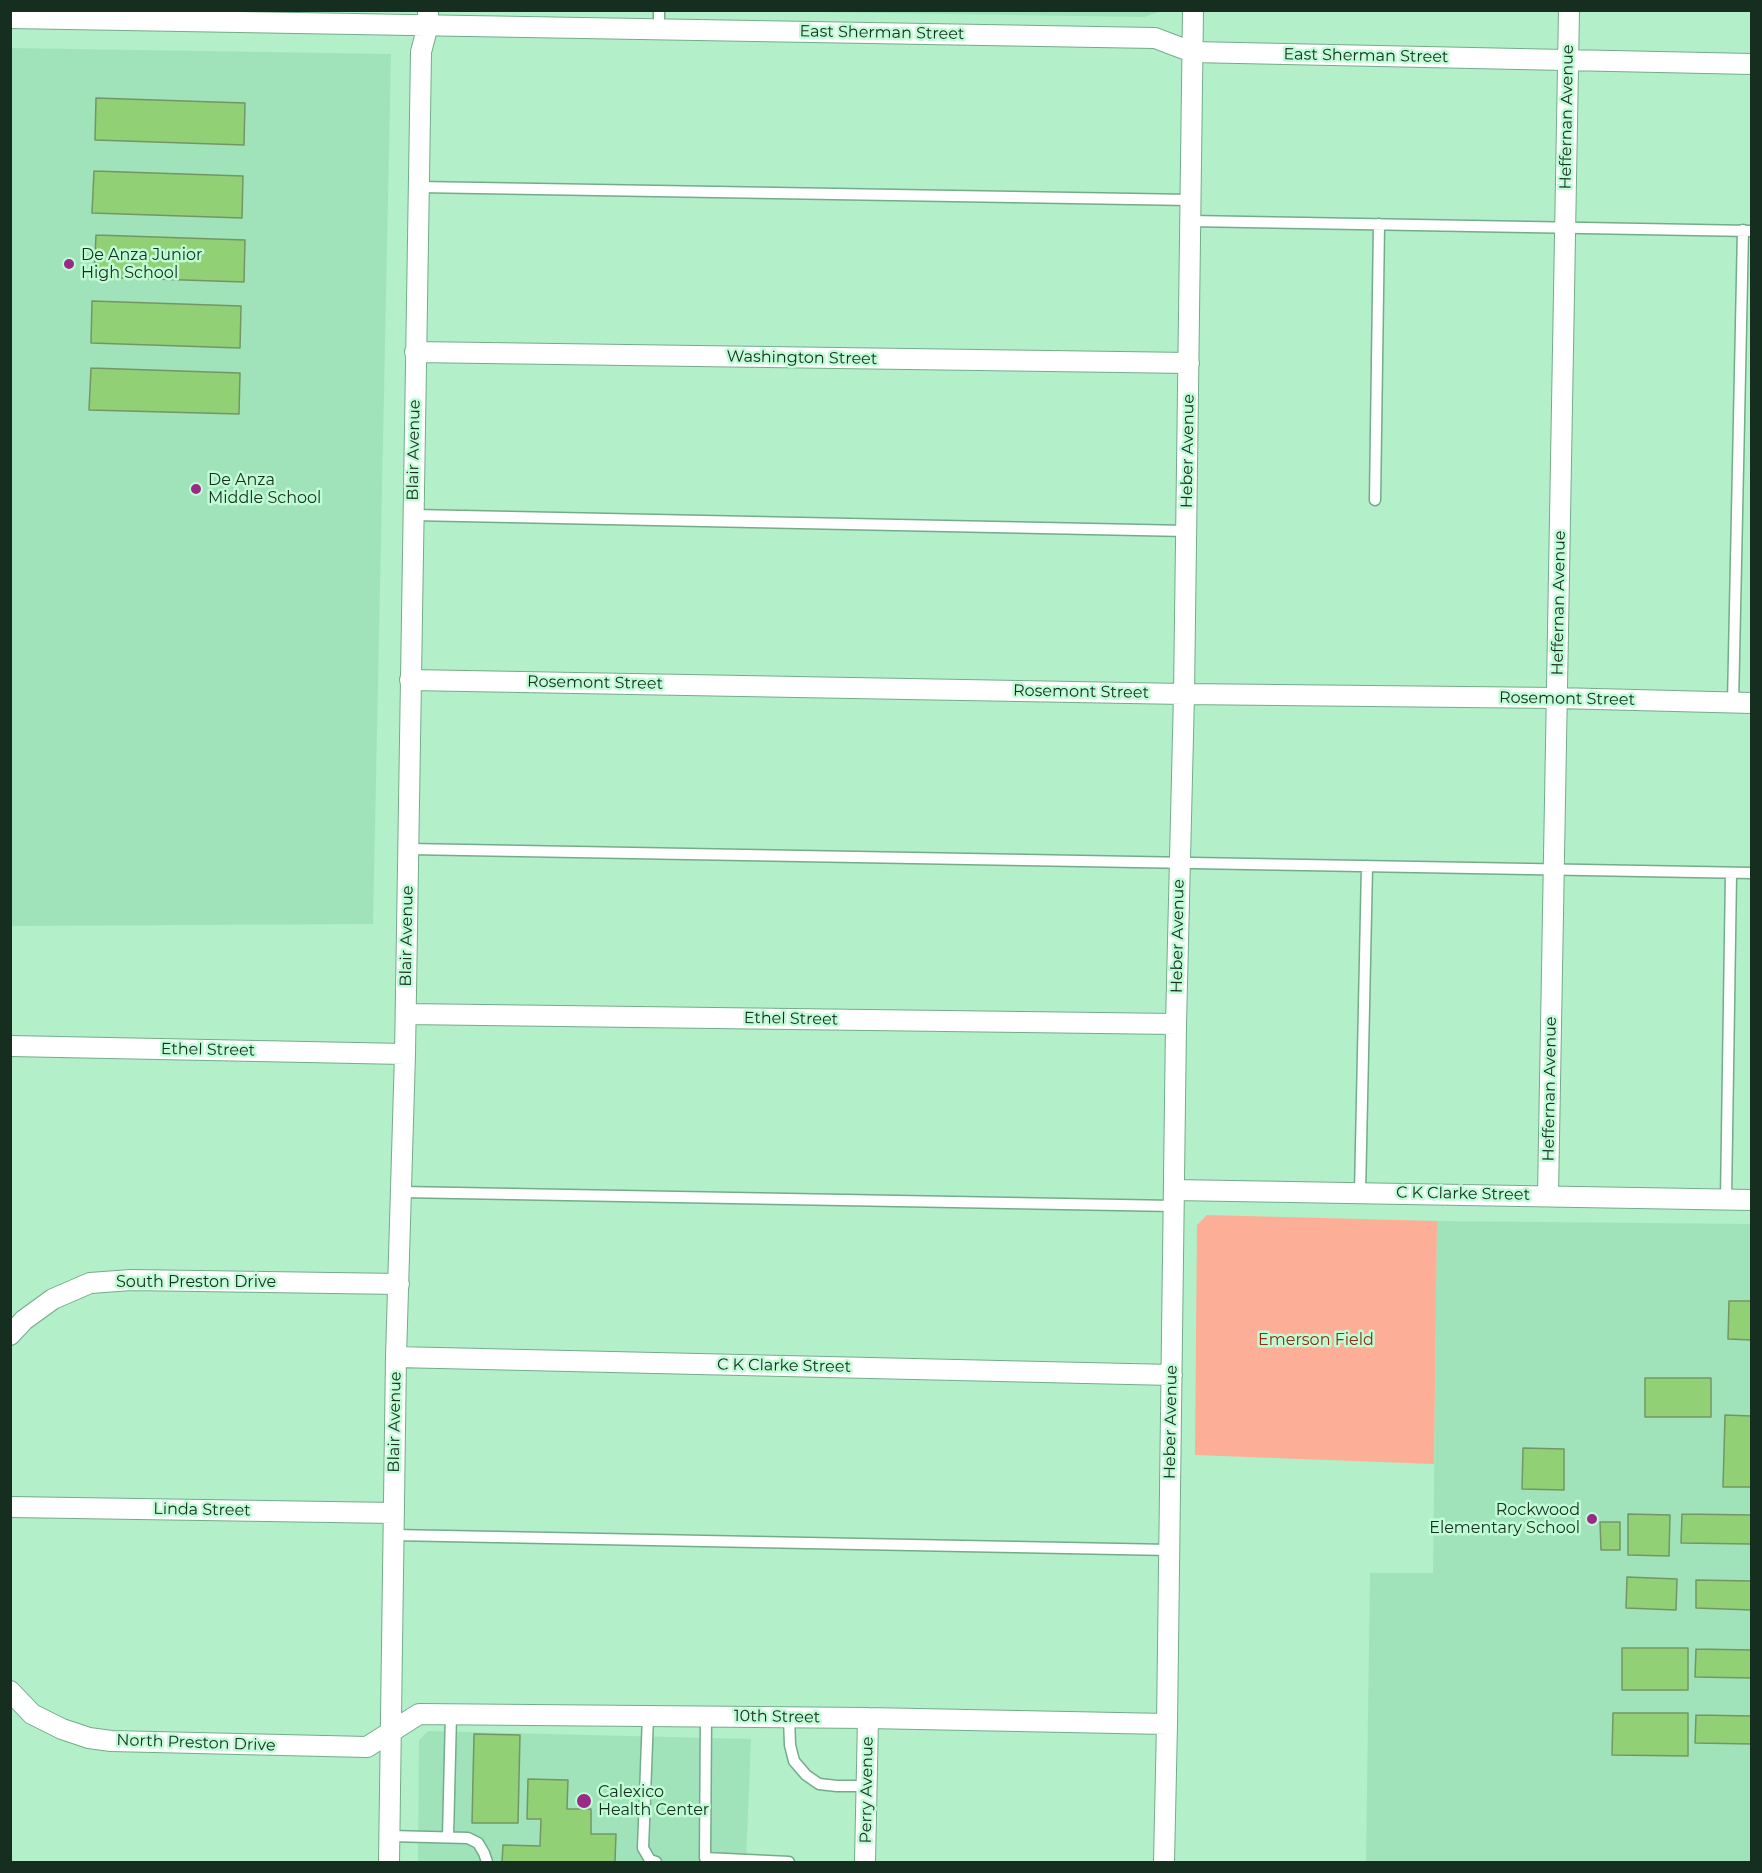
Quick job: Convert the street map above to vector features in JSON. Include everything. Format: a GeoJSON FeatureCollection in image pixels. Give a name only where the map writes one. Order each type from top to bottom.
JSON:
{"type":"FeatureCollection","features":[{"type":"Feature","properties":{"kind":"street","name":"Heber Avenue"},"geometry":{"type":"LineString","coordinates":[[1164,1863],[1176,1024],[1187,531],[1193,10]]}},
{"type":"Feature","properties":{"kind":"street","name":"Heffernan Avenue"},"geometry":{"type":"LineString","coordinates":[[1548,1195],[1569,10]]}},
{"type":"Feature","properties":{"kind":"street","name":"East Sherman Street"},"geometry":{"type":"LineString","coordinates":[[10,18],[103,15],[659,20],[1155,38],[1192,52],[1752,64]]}},
{"type":"Feature","properties":{"kind":"street","name":"Blair Avenue"},"geometry":{"type":"LineString","coordinates":[[390,1863],[393,1535],[406,1014],[418,187],[421,52],[428,18]]}},
{"type":"Feature","properties":{"kind":"street","name":"Washington Street"},"geometry":{"type":"LineString","coordinates":[[415,352],[1189,363]]}},
{"type":"Feature","properties":{"kind":"street","name":"Rosemont Street"},"geometry":{"type":"LineString","coordinates":[[410,680],[1184,694],[1557,698],[1742,703]]}},
{"type":"Feature","properties":{"kind":"street","name":"Ethel Street"},"geometry":{"type":"LineString","coordinates":[[406,1014],[1176,1024]]}},
{"type":"Feature","properties":{"kind":"street","name":"Ethel Street"},"geometry":{"type":"LineString","coordinates":[[10,1046],[405,1054]]}},
{"type":"Feature","properties":{"kind":"street","name":"C K Clarke Street"},"geometry":{"type":"LineString","coordinates":[[1174,1198],[1360,1193],[1752,1200]]}},
{"type":"Feature","properties":{"kind":"street","name":"South Preston Drive"},"geometry":{"type":"LineString","coordinates":[[10,1335],[24,1320],[53,1299],[90,1283],[131,1280],[399,1284]]}},
{"type":"Feature","properties":{"kind":"street","name":"C K Clarke Street"},"geometry":{"type":"LineString","coordinates":[[396,1357],[1172,1375]]}},
{"type":"Feature","properties":{"kind":"street","name":"Linda Street"},"geometry":{"type":"LineString","coordinates":[[10,1507],[394,1513]]}},
{"type":"Feature","properties":{"kind":"street","name":"North Preston Drive"},"geometry":{"type":"LineString","coordinates":[[10,1691],[33,1714],[62,1729],[89,1738],[111,1741],[367,1747],[391,1732]]}},
{"type":"Feature","properties":{"kind":"street","name":"10th Street"},"geometry":{"type":"LineString","coordinates":[[391,1732],[419,1714],[868,1718],[1167,1724]]}},
{"type":"Feature","properties":{"kind":"street","name":"Perry Avenue"},"geometry":{"type":"LineString","coordinates":[[865,1863],[868,1718]]}},
{"type":"Feature","properties":{"kind":"lane"},"geometry":{"type":"LineString","coordinates":[[418,187],[1191,200]]}},
{"type":"Feature","properties":{"kind":"lane"},"geometry":{"type":"LineString","coordinates":[[1190,221],[1747,230],[1742,703]]}},
{"type":"Feature","properties":{"kind":"lane"},"geometry":{"type":"LineString","coordinates":[[1375,500],[1379,224]]}},
{"type":"Feature","properties":{"kind":"lane"},"geometry":{"type":"LineString","coordinates":[[413,515],[1187,531]]}},
{"type":"Feature","properties":{"kind":"lane"},"geometry":{"type":"LineString","coordinates":[[408,849],[1752,873]]}},
{"type":"Feature","properties":{"kind":"lane"},"geometry":{"type":"LineString","coordinates":[[1360,1193],[1367,866]]}},
{"type":"Feature","properties":{"kind":"lane"},"geometry":{"type":"LineString","coordinates":[[1726,1199],[1731,873]]}},
{"type":"Feature","properties":{"kind":"lane"},"geometry":{"type":"LineString","coordinates":[[401,1192],[1174,1198]]}},
{"type":"Feature","properties":{"kind":"lane"},"geometry":{"type":"LineString","coordinates":[[393,1535],[1170,1550]]}},
{"type":"Feature","properties":{"kind":"lane"},"geometry":{"type":"LineString","coordinates":[[448,1837],[451,1714]]}},
{"type":"Feature","properties":{"kind":"lane"},"geometry":{"type":"LineString","coordinates":[[648,1716],[643,1848],[650,1860],[656,1863]]}},
{"type":"Feature","properties":{"kind":"lane"},"geometry":{"type":"LineString","coordinates":[[706,1716],[701,1860],[789,1863]]}},
{"type":"Feature","properties":{"kind":"lane"},"geometry":{"type":"LineString","coordinates":[[789,1717],[790,1745],[794,1761],[806,1775],[819,1784],[867,1786]]}},
{"type":"Feature","properties":{"kind":"lane"},"geometry":{"type":"LineString","coordinates":[[390,1836],[468,1838],[478,1843],[487,1863]]}},
{"type":"Feature","properties":{"kind":"shaded area"},"geometry":{"type":"Polygon","coordinates":[[[1162,10],[1144,17],[751,11],[1162,10]]]}},
{"type":"Feature","properties":{"kind":"shaded area","name":"De Anza Middle School"},"geometry":{"type":"Polygon","coordinates":[[[11,48],[391,54],[373,924],[11,926],[11,48]]]}},
{"type":"Feature","properties":{"kind":"shaded area","name":"Rockwood Elementary School"},"geometry":{"type":"Polygon","coordinates":[[[1437,1221],[1751,1224],[1751,1862],[1366,1862],[1370,1573],[1433,1573],[1437,1221]]]}},
{"type":"Feature","properties":{"kind":"shaded area","name":"Calexico Health Center"},"geometry":{"type":"Polygon","coordinates":[[[428,1731],[751,1739],[746,1862],[418,1862],[419,1740],[428,1731]]]}},
{"type":"Feature","properties":{"kind":"green space","name":"Emerson Field"},"geometry":{"type":"Polygon","coordinates":[[[1207,1215],[1437,1221],[1434,1464],[1195,1455],[1197,1225],[1207,1215]]]}},
{"type":"Feature","properties":{"kind":"building"},"geometry":{"type":"Polygon","coordinates":[[[96,98],[245,103],[244,145],[95,140],[96,98]]]}},
{"type":"Feature","properties":{"kind":"building"},"geometry":{"type":"Polygon","coordinates":[[[94,171],[243,176],[242,218],[92,213],[94,171]]]}},
{"type":"Feature","properties":{"kind":"building"},"geometry":{"type":"Polygon","coordinates":[[[96,235],[245,240],[244,282],[94,277],[96,235]]]}},
{"type":"Feature","properties":{"kind":"building"},"geometry":{"type":"Polygon","coordinates":[[[92,301],[241,306],[240,348],[91,343],[92,301]]]}},
{"type":"Feature","properties":{"kind":"building"},"geometry":{"type":"Polygon","coordinates":[[[91,368],[240,373],[239,414],[89,410],[91,368]]]}},
{"type":"Feature","properties":{"kind":"building"},"geometry":{"type":"Polygon","coordinates":[[[1729,1301],[1752,1301],[1752,1340],[1728,1339],[1729,1301]]]}},
{"type":"Feature","properties":{"kind":"building"},"geometry":{"type":"Polygon","coordinates":[[[1645,1378],[1711,1378],[1711,1417],[1645,1417],[1645,1378]]]}},
{"type":"Feature","properties":{"kind":"building"},"geometry":{"type":"Polygon","coordinates":[[[1725,1415],[1752,1416],[1752,1487],[1723,1487],[1725,1415]]]}},
{"type":"Feature","properties":{"kind":"building"},"geometry":{"type":"Polygon","coordinates":[[[1523,1448],[1564,1449],[1564,1490],[1522,1489],[1523,1448]]]}},
{"type":"Feature","properties":{"kind":"building"},"geometry":{"type":"Polygon","coordinates":[[[1628,1514],[1670,1515],[1669,1556],[1628,1555],[1628,1514]]]}},
{"type":"Feature","properties":{"kind":"building"},"geometry":{"type":"Polygon","coordinates":[[[1682,1514],[1752,1515],[1752,1544],[1681,1543],[1682,1514]]]}},
{"type":"Feature","properties":{"kind":"building"},"geometry":{"type":"Polygon","coordinates":[[[1600,1522],[1620,1522],[1620,1550],[1601,1550],[1600,1522]]]}},
{"type":"Feature","properties":{"kind":"building"},"geometry":{"type":"Polygon","coordinates":[[[1627,1577],[1677,1579],[1676,1610],[1626,1608],[1627,1577]]]}},
{"type":"Feature","properties":{"kind":"building"},"geometry":{"type":"Polygon","coordinates":[[[1696,1580],[1752,1581],[1752,1610],[1696,1608],[1696,1580]]]}},
{"type":"Feature","properties":{"kind":"building"},"geometry":{"type":"Polygon","coordinates":[[[1622,1648],[1688,1648],[1688,1690],[1622,1690],[1622,1648]]]}},
{"type":"Feature","properties":{"kind":"building"},"geometry":{"type":"Polygon","coordinates":[[[1696,1649],[1752,1650],[1752,1678],[1695,1677],[1696,1649]]]}},
{"type":"Feature","properties":{"kind":"building"},"geometry":{"type":"Polygon","coordinates":[[[1613,1713],[1688,1713],[1688,1756],[1612,1755],[1613,1713]]]}},
{"type":"Feature","properties":{"kind":"building"},"geometry":{"type":"Polygon","coordinates":[[[1696,1715],[1752,1716],[1752,1744],[1695,1743],[1696,1715]]]}},
{"type":"Feature","properties":{"kind":"building"},"geometry":{"type":"Polygon","coordinates":[[[474,1734],[520,1735],[518,1823],[472,1823],[474,1734]]]}},
{"type":"Feature","properties":{"kind":"building"},"geometry":{"type":"Polygon","coordinates":[[[528,1779],[568,1780],[567,1809],[591,1809],[591,1834],[616,1834],[615,1862],[502,1862],[503,1845],[540,1846],[541,1819],[527,1819],[528,1779]]]}},
{"type":"Feature","properties":{"kind":"place","name":"De Anza Junior High School"},"geometry":{"type":"Point","coordinates":[69,264]}},
{"type":"Feature","properties":{"kind":"place","name":"De Anza Middle School"},"geometry":{"type":"Point","coordinates":[196,489]}},
{"type":"Feature","properties":{"kind":"place","name":"Rockwood Elementary School"},"geometry":{"type":"Point","coordinates":[1592,1519]}},
{"type":"Feature","properties":{"kind":"place","name":"Calexico Health Center"},"geometry":{"type":"Point","coordinates":[584,1801]}}]}
